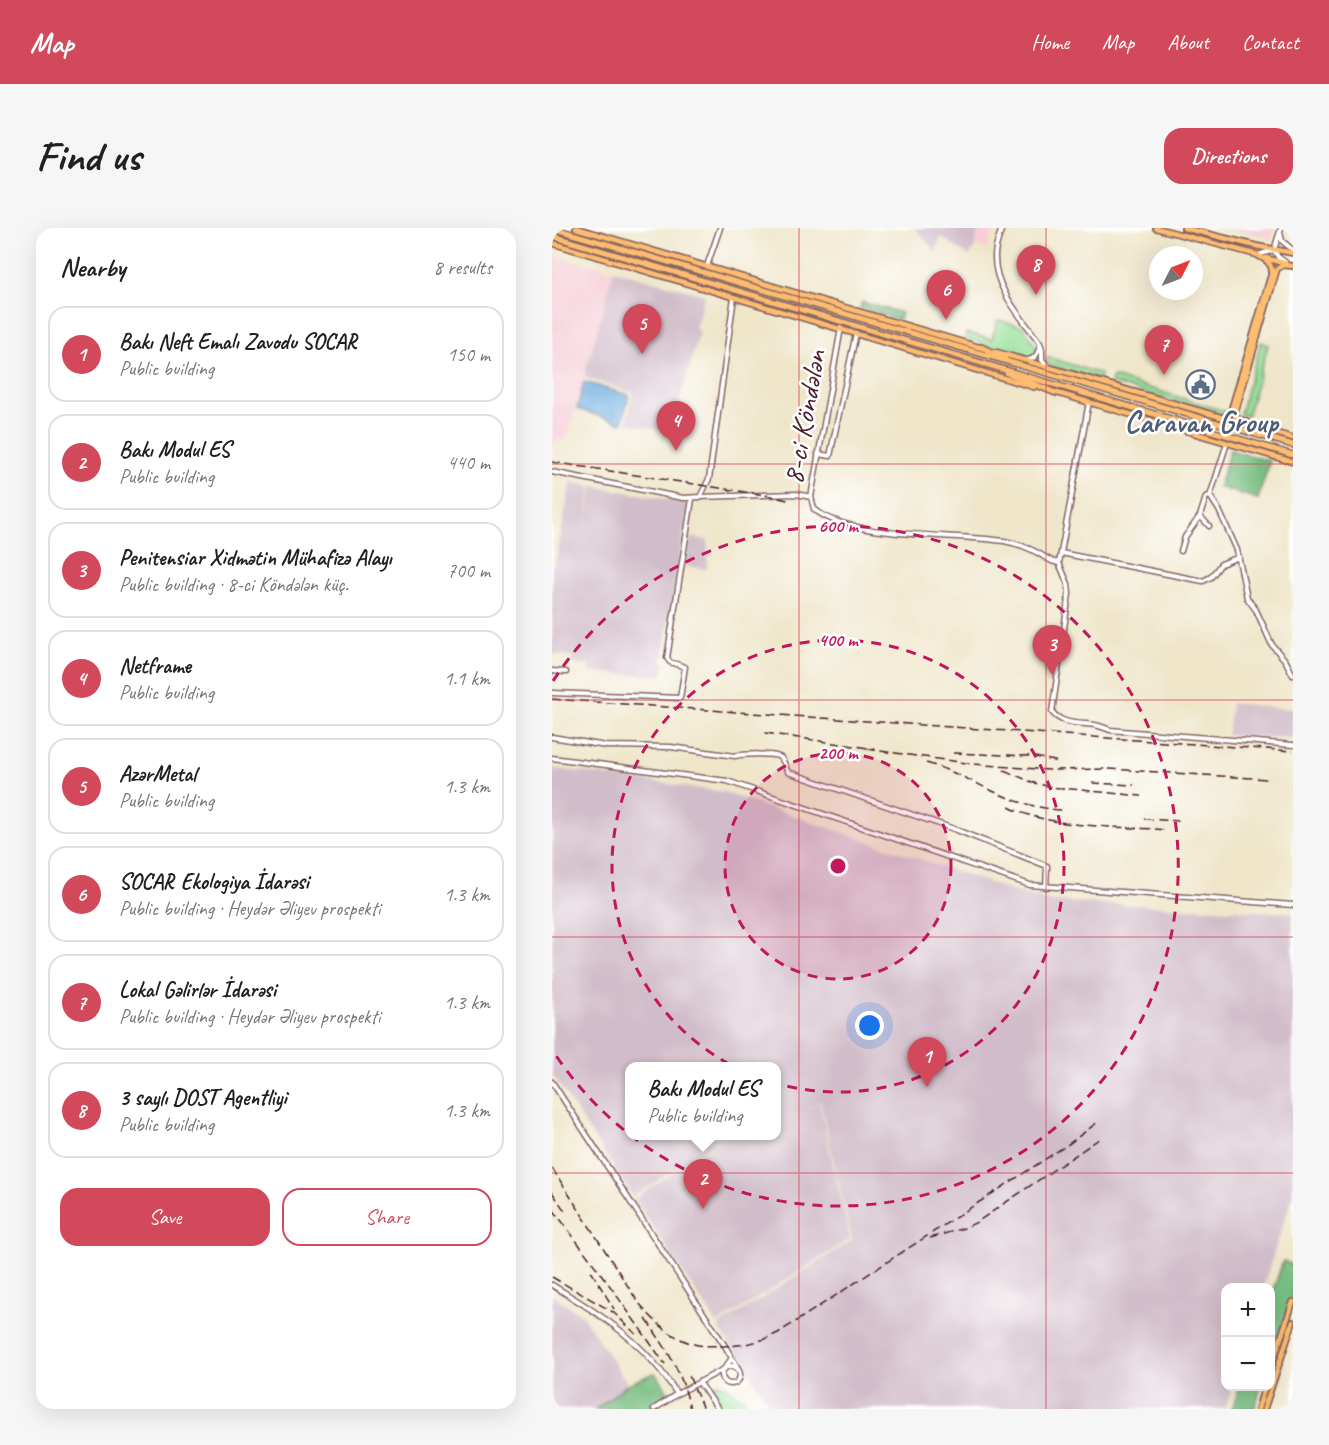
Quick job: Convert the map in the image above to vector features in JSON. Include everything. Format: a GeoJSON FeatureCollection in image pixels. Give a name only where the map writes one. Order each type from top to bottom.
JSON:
{"type":"FeatureCollection","features":[{"type":"Feature","properties":{"kind":"highway"},"geometry":{"type":"LineString","coordinates":[[552,228],[1293,445]]}},
{"type":"Feature","properties":{"kind":"highway"},"geometry":{"type":"LineString","coordinates":[[552,236],[1293,454]]}},
{"type":"Feature","properties":{"kind":"highway"},"geometry":{"type":"LineString","coordinates":[[981,347],[1026,367]]}},
{"type":"Feature","properties":{"kind":"highway"},"geometry":{"type":"LineString","coordinates":[[980,362],[1056,393]]}},
{"type":"Feature","properties":{"kind":"main road"},"geometry":{"type":"LineString","coordinates":[[576,228],[1216,417],[1278,433]]}},
{"type":"Feature","properties":{"kind":"main road"},"geometry":{"type":"LineString","coordinates":[[1156,228],[1293,266]]}},
{"type":"Feature","properties":{"kind":"main road"},"geometry":{"type":"LineString","coordinates":[[1184,228],[1274,250],[1293,251]]}},
{"type":"Feature","properties":{"kind":"main road"},"geometry":{"type":"LineString","coordinates":[[552,243],[1293,462]]}},
{"type":"Feature","properties":{"kind":"main road"},"geometry":{"type":"LineString","coordinates":[[1216,417],[1225,417],[1231,411],[1272,272],[1268,262],[1257,255]]}},
{"type":"Feature","properties":{"kind":"main road"},"geometry":{"type":"LineString","coordinates":[[1293,266],[1281,266],[1276,273],[1235,413],[1238,419],[1293,438]]}},
{"type":"Feature","properties":{"kind":"main road"},"geometry":{"type":"LineString","coordinates":[[1275,1355],[1293,1302]]}},
{"type":"Feature","properties":{"kind":"main road"},"geometry":{"type":"LineString","coordinates":[[1264,1409],[1293,1322]]}},
{"type":"Feature","properties":{"kind":"main road"},"geometry":{"type":"LineString","coordinates":[[1258,1409],[1263,1391]]}},
{"type":"Feature","properties":{"kind":"street"},"geometry":{"type":"LineString","coordinates":[[706,267],[720,228]]}},
{"type":"Feature","properties":{"kind":"street"},"geometry":{"type":"LineString","coordinates":[[1002,228],[995,255],[999,274],[1010,300],[1040,344],[1043,362],[1054,369]]}},
{"type":"Feature","properties":{"kind":"street"},"geometry":{"type":"LineString","coordinates":[[1280,230],[1282,241],[1293,251]]}},
{"type":"Feature","properties":{"kind":"street"},"geometry":{"type":"LineString","coordinates":[[1280,230],[1274,250],[1280,259],[1293,266]]}},
{"type":"Feature","properties":{"kind":"street"},"geometry":{"type":"LineString","coordinates":[[1276,242],[1279,239],[1282,241]]}},
{"type":"Feature","properties":{"kind":"street"},"geometry":{"type":"LineString","coordinates":[[1257,255],[1274,250]]}},
{"type":"Feature","properties":{"kind":"street"},"geometry":{"type":"LineString","coordinates":[[700,497],[709,479],[734,297]]}},
{"type":"Feature","properties":{"kind":"street","name":"8-ci Köndələn"},"geometry":{"type":"LineString","coordinates":[[841,328],[811,497],[814,509],[827,519],[842,524],[917,535],[958,535],[1003,540],[1023,545],[1059,563]]}},
{"type":"Feature","properties":{"kind":"street"},"geometry":{"type":"LineString","coordinates":[[818,454],[830,456],[856,333]]}},
{"type":"Feature","properties":{"kind":"street"},"geometry":{"type":"LineString","coordinates":[[1022,360],[1035,357],[1040,344]]}},
{"type":"Feature","properties":{"kind":"street"},"geometry":{"type":"LineString","coordinates":[[1089,402],[1060,553],[1059,563],[1069,590],[1051,709],[1055,716],[1075,724],[1098,726],[1110,730],[1293,745]]}},
{"type":"Feature","properties":{"kind":"street"},"geometry":{"type":"LineString","coordinates":[[1181,551],[1185,537],[1200,516],[1206,497],[1210,496],[1227,443]]}},
{"type":"Feature","properties":{"kind":"street"},"geometry":{"type":"LineString","coordinates":[[552,472],[692,499],[796,494],[811,497]]}},
{"type":"Feature","properties":{"kind":"street"},"geometry":{"type":"LineString","coordinates":[[1210,496],[1220,510],[1232,536],[1239,557],[1247,598],[1256,610],[1272,645],[1285,660],[1293,675]]}},
{"type":"Feature","properties":{"kind":"street"},"geometry":{"type":"LineString","coordinates":[[552,693],[680,698],[685,667],[670,662],[667,658],[692,499]]}},
{"type":"Feature","properties":{"kind":"street"},"geometry":{"type":"LineString","coordinates":[[1200,516],[1209,526]]}},
{"type":"Feature","properties":{"kind":"street"},"geometry":{"type":"LineString","coordinates":[[1060,553],[1203,581],[1211,578],[1221,564],[1239,557]]}},
{"type":"Feature","properties":{"kind":"street"},"geometry":{"type":"LineString","coordinates":[[552,671],[566,672]]}},
{"type":"Feature","properties":{"kind":"street"},"geometry":{"type":"LineString","coordinates":[[552,737],[614,746],[671,747],[735,756],[743,754],[776,755],[782,759],[788,772],[954,829],[1047,866],[1046,887]]}},
{"type":"Feature","properties":{"kind":"street"},"geometry":{"type":"LineString","coordinates":[[552,758],[728,781],[1018,882],[1046,887],[1293,905]]}},
{"type":"Feature","properties":{"kind":"street"},"geometry":{"type":"LineString","coordinates":[[552,1082],[732,1358],[739,1370],[739,1380],[736,1383],[729,1383],[723,1379],[724,1369],[732,1358]]}},
{"type":"Feature","properties":{"kind":"street"},"geometry":{"type":"LineString","coordinates":[[552,1285],[601,1314],[626,1334],[655,1363],[676,1394]]}},
{"type":"Feature","properties":{"kind":"street"},"geometry":{"type":"LineString","coordinates":[[654,1409],[676,1394],[730,1366],[739,1370]]}},
{"type":"Feature","properties":{"kind":"street"},"geometry":{"type":"LineString","coordinates":[[699,1383],[718,1409]]}},
{"type":"Feature","properties":{"kind":"shaded area"},"geometry":{"type":"Polygon","coordinates":[[[915,228],[979,228],[974,249],[969,256],[941,237],[935,251],[915,228]]]}},
{"type":"Feature","properties":{"kind":"shaded area"},"geometry":{"type":"Polygon","coordinates":[[[979,228],[994,228],[987,250],[975,246],[979,228]]]}},
{"type":"Feature","properties":{"kind":"shaded area"},"geometry":{"type":"Polygon","coordinates":[[[1230,228],[1275,228],[1272,239],[1230,228]]]}},
{"type":"Feature","properties":{"kind":"shaded area"},"geometry":{"type":"Polygon","coordinates":[[[552,255],[614,270],[567,439],[552,442],[552,255]]]}},
{"type":"Feature","properties":{"kind":"shaded area"},"geometry":{"type":"Polygon","coordinates":[[[614,270],[705,295],[695,328],[700,331],[670,432],[626,423],[633,393],[584,377],[614,270]]]}},
{"type":"Feature","properties":{"kind":"shaded area"},"geometry":{"type":"Polygon","coordinates":[[[571,482],[591,486],[584,530],[593,486],[689,503],[675,583],[670,582],[675,584],[662,661],[666,663],[662,676],[589,672],[589,665],[572,664],[572,656],[552,654],[552,565],[555,565],[571,482]]]}},
{"type":"Feature","properties":{"kind":"shaded area"},"geometry":{"type":"Polygon","coordinates":[[[691,537],[708,540],[707,569],[686,566],[691,537]]]}},
{"type":"Feature","properties":{"kind":"shaded area"},"geometry":{"type":"Polygon","coordinates":[[[1231,703],[1289,709],[1293,707],[1293,738],[1227,735],[1231,703]]]}},
{"type":"Feature","properties":{"kind":"shaded area"},"geometry":{"type":"Polygon","coordinates":[[[552,768],[724,792],[1010,890],[1050,901],[1293,913],[1293,1194],[1264,1283],[1221,1283],[1221,1391],[1231,1391],[1225,1409],[775,1409],[770,1405],[718,1326],[852,1240],[820,1101],[781,1126],[781,1062],[625,1062],[625,1140],[719,1140],[633,1197],[552,1074],[552,768]]]}},
{"type":"Feature","properties":{"kind":"shaded area"},"geometry":{"type":"Polygon","coordinates":[[[819,1102],[850,1239],[717,1324],[634,1199],[719,1140],[781,1140],[781,1127],[819,1102]]]}},
{"type":"Feature","properties":{"kind":"shaded area"},"geometry":{"type":"Polygon","coordinates":[[[552,1295],[582,1315],[628,1384],[596,1409],[552,1409],[552,1295]]]}},
{"type":"Feature","properties":{"kind":"green space"},"geometry":{"type":"Polygon","coordinates":[[[862,302],[901,313],[899,320],[860,308],[862,302]]]}},
{"type":"Feature","properties":{"kind":"green space"},"geometry":{"type":"Polygon","coordinates":[[[998,320],[1023,327],[1037,348],[1032,357],[1027,358],[965,338],[966,333],[992,339],[998,320]]]}},
{"type":"Feature","properties":{"kind":"green space"},"geometry":{"type":"Polygon","coordinates":[[[1261,342],[1268,345],[1247,416],[1240,414],[1261,342]]]}},
{"type":"Feature","properties":{"kind":"green space"},"geometry":{"type":"Polygon","coordinates":[[[1047,357],[1101,374],[1099,379],[1050,365],[1046,362],[1047,357]]]}},
{"type":"Feature","properties":{"kind":"green space"},"geometry":{"type":"Polygon","coordinates":[[[1113,377],[1227,412],[1221,415],[1111,383],[1113,377]]]}},
{"type":"Feature","properties":{"kind":"green space"},"geometry":{"type":"Polygon","coordinates":[[[1230,450],[1270,461],[1258,499],[1219,487],[1230,450]]]}},
{"type":"Feature","properties":{"kind":"green space"},"geometry":{"type":"Polygon","coordinates":[[[1283,1261],[1293,1265],[1293,1293],[1275,1348],[1275,1337],[1275,1285],[1283,1261]]]}},
{"type":"Feature","properties":{"kind":"green space"},"geometry":{"type":"Polygon","coordinates":[[[655,1373],[669,1393],[648,1409],[596,1409],[628,1384],[655,1373]]]}},
{"type":"Feature","properties":{"kind":"green space"},"geometry":{"type":"Polygon","coordinates":[[[718,1383],[726,1386],[756,1409],[722,1409],[714,1392],[714,1385],[718,1383]]]}},
{"type":"Feature","properties":{"kind":"green space"},"geometry":{"type":"Polygon","coordinates":[[[1239,1391],[1260,1391],[1254,1409],[1232,1409],[1239,1391]]]}},
{"type":"Feature","properties":{"kind":"water"},"geometry":{"type":"Polygon","coordinates":[[[584,382],[629,395],[622,423],[577,409],[584,382]]]}},
{"type":"Feature","properties":{"kind":"railway"},"geometry":{"type":"LineString","coordinates":[[552,462],[791,501]]}},
{"type":"Feature","properties":{"kind":"railway"},"geometry":{"type":"LineString","coordinates":[[552,699],[1293,751]]}},
{"type":"Feature","properties":{"kind":"railway"},"geometry":{"type":"LineString","coordinates":[[765,733],[875,749]]}},
{"type":"Feature","properties":{"kind":"railway"},"geometry":{"type":"LineString","coordinates":[[867,749],[973,764],[1049,770],[1110,769],[1267,779]]}},
{"type":"Feature","properties":{"kind":"railway"},"geometry":{"type":"LineString","coordinates":[[953,753],[1030,756],[1060,762]]}},
{"type":"Feature","properties":{"kind":"railway"},"geometry":{"type":"LineString","coordinates":[[926,763],[1008,798],[1042,808],[1062,810]]}},
{"type":"Feature","properties":{"kind":"railway"},"geometry":{"type":"LineString","coordinates":[[1004,770],[1034,783],[1051,787],[1141,796]]}},
{"type":"Feature","properties":{"kind":"railway"},"geometry":{"type":"LineString","coordinates":[[1092,783],[1134,785]]}},
{"type":"Feature","properties":{"kind":"railway"},"geometry":{"type":"LineString","coordinates":[[1009,807],[1026,814],[1065,823],[1168,830]]}},
{"type":"Feature","properties":{"kind":"railway"},"geometry":{"type":"LineString","coordinates":[[1144,819],[1179,821]]}},
{"type":"Feature","properties":{"kind":"railway"},"geometry":{"type":"LineString","coordinates":[[552,1168],[638,1302],[656,1322],[670,1333],[694,1344],[738,1345],[758,1341],[778,1333],[1070,1143],[1098,1122]]}},
{"type":"Feature","properties":{"kind":"railway"},"geometry":{"type":"LineString","coordinates":[[930,1238],[977,1222],[1099,1139]]}},
{"type":"Feature","properties":{"kind":"railway"},"geometry":{"type":"LineString","coordinates":[[552,1192],[567,1214]]}},
{"type":"Feature","properties":{"kind":"railway"},"geometry":{"type":"LineString","coordinates":[[552,1208],[665,1364]]}},
{"type":"Feature","properties":{"kind":"railway"},"geometry":{"type":"LineString","coordinates":[[591,1271],[614,1309]]}},
{"type":"Feature","properties":{"kind":"railway"},"geometry":{"type":"LineString","coordinates":[[552,1277],[613,1312],[636,1334]]}},
{"type":"Feature","properties":{"kind":"railway"},"geometry":{"type":"LineString","coordinates":[[646,1319],[678,1372],[690,1409]]}},
{"type":"Feature","properties":{"kind":"railway"},"geometry":{"type":"LineString","coordinates":[[689,1376],[703,1409]]}},
{"type":"Feature","properties":{"kind":"place","name":"3 saylı DOST Agentliyi"},"geometry":{"type":"Point","coordinates":[1036,295]}},
{"type":"Feature","properties":{"kind":"place","name":"SOCAR Ekologiya İdarəsi"},"geometry":{"type":"Point","coordinates":[946,320]}},
{"type":"Feature","properties":{"kind":"place","name":"AzərMetal"},"geometry":{"type":"Point","coordinates":[642,354]}},
{"type":"Feature","properties":{"kind":"place","name":"Lokal Gəlirlər İdarəsi"},"geometry":{"type":"Point","coordinates":[1164,375]}},
{"type":"Feature","properties":{"kind":"place","name":"Caravan Group"},"geometry":{"type":"Point","coordinates":[1201,385]}},
{"type":"Feature","properties":{"kind":"place","name":"Netframe"},"geometry":{"type":"Point","coordinates":[676,451]}},
{"type":"Feature","properties":{"kind":"place","name":"Penitensiar Xidmətin Mühafizə Alayı"},"geometry":{"type":"Point","coordinates":[1052,675]}},
{"type":"Feature","properties":{"kind":"place","name":"Bakı Neft Emalı Zavodu SOCAR"},"geometry":{"type":"Point","coordinates":[927,1087]}},
{"type":"Feature","properties":{"kind":"place","name":"Bakı Modul ES"},"geometry":{"type":"Point","coordinates":[703,1209]}}]}
